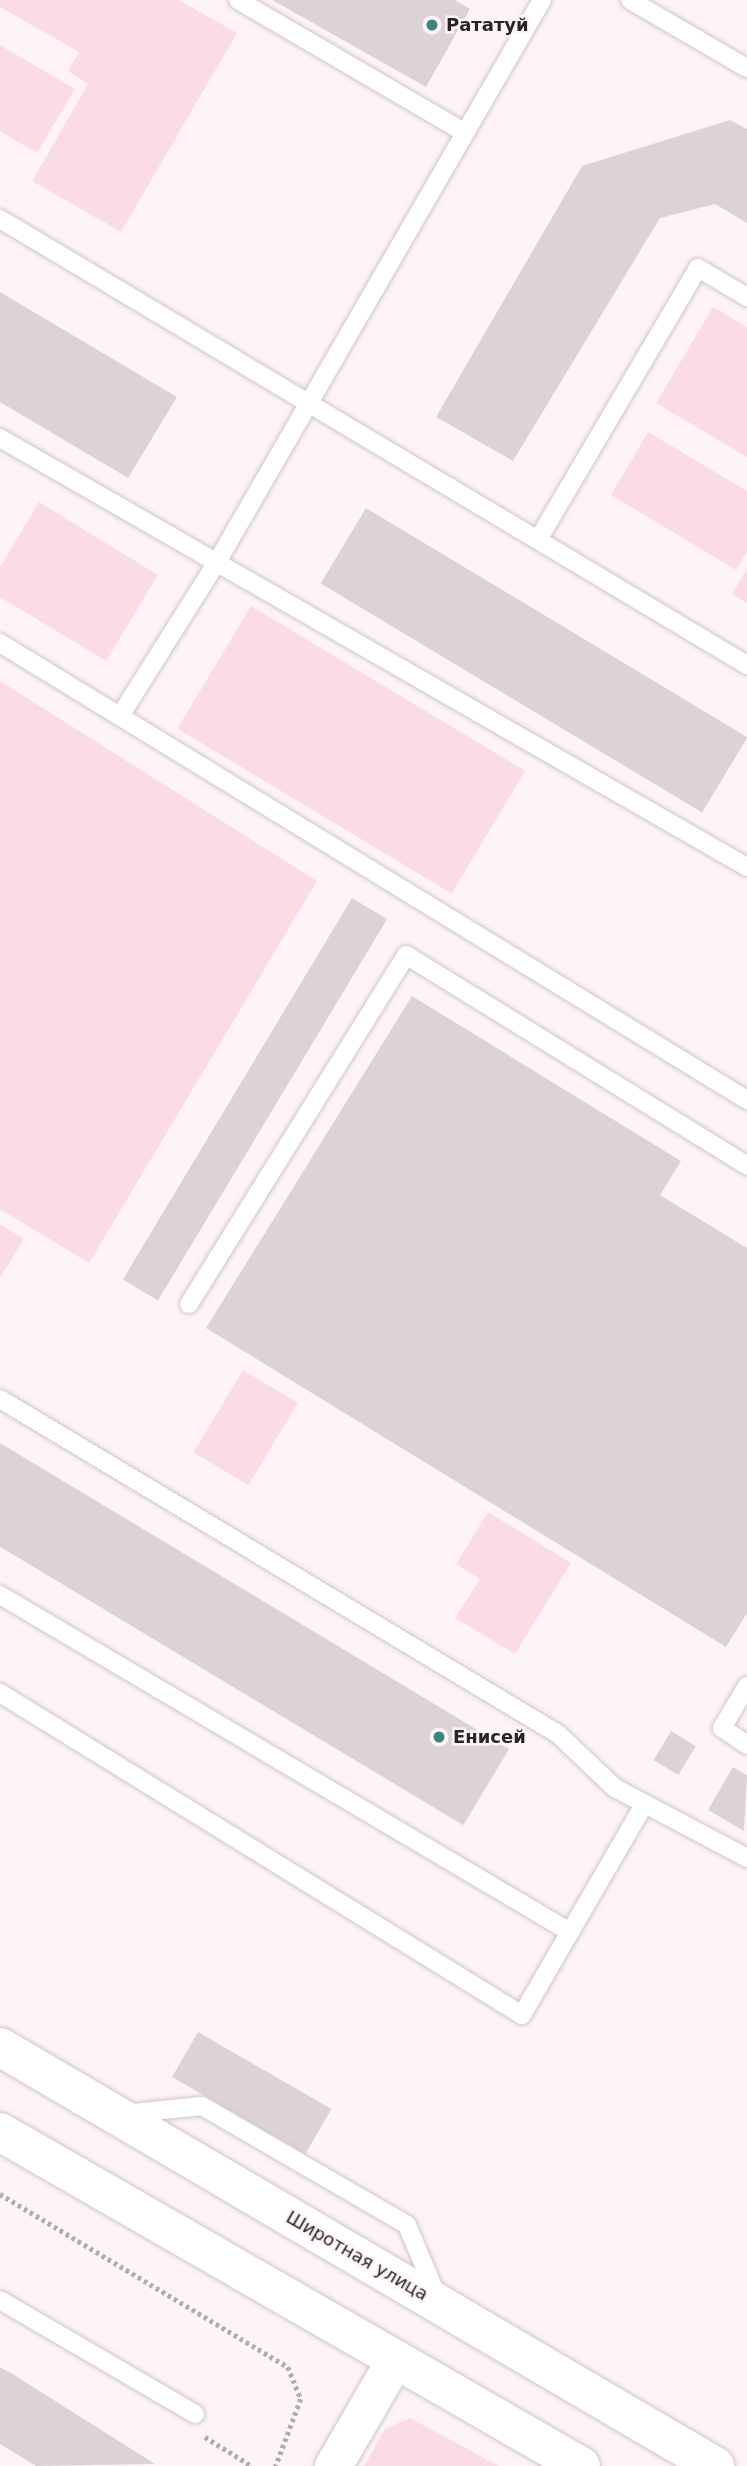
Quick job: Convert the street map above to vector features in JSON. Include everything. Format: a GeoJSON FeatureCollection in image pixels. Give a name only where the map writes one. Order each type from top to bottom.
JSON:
{"type":"FeatureCollection","features":[{"type":"Feature","properties":{"kind":"main road","name":"Широтная улица"},"geometry":{"type":"LineString","coordinates":[[0,2046],[715,2466]]}},
{"type":"Feature","properties":{"kind":"main road"},"geometry":{"type":"LineString","coordinates":[[0,2132],[581,2466]]}},
{"type":"Feature","properties":{"kind":"street"},"geometry":{"type":"LineString","coordinates":[[333,2466],[395,2359]]}},
{"type":"Feature","properties":{"kind":"lane"},"geometry":{"type":"LineString","coordinates":[[238,0],[463,131]]}},
{"type":"Feature","properties":{"kind":"lane"},"geometry":{"type":"LineString","coordinates":[[120,716],[216,562],[307,398],[541,0]]}},
{"type":"Feature","properties":{"kind":"lane"},"geometry":{"type":"LineString","coordinates":[[630,0],[747,68]]}},
{"type":"Feature","properties":{"kind":"lane"},"geometry":{"type":"LineString","coordinates":[[0,219],[307,398],[747,665]]}},
{"type":"Feature","properties":{"kind":"lane"},"geometry":{"type":"LineString","coordinates":[[539,538],[698,268],[747,297]]}},
{"type":"Feature","properties":{"kind":"lane"},"geometry":{"type":"LineString","coordinates":[[0,438],[747,867]]}},
{"type":"Feature","properties":{"kind":"lane"},"geometry":{"type":"LineString","coordinates":[[0,643],[747,1100]]}},
{"type":"Feature","properties":{"kind":"lane"},"geometry":{"type":"LineString","coordinates":[[189,1304],[406,955],[747,1166]]}},
{"type":"Feature","properties":{"kind":"lane"},"geometry":{"type":"LineString","coordinates":[[0,1399],[558,1734],[644,1805],[747,1858]]}},
{"type":"Feature","properties":{"kind":"lane"},"geometry":{"type":"LineString","coordinates":[[0,1595],[570,1932]]}},
{"type":"Feature","properties":{"kind":"lane"},"geometry":{"type":"LineString","coordinates":[[747,1686],[722,1728],[747,1745]]}},
{"type":"Feature","properties":{"kind":"lane"},"geometry":{"type":"LineString","coordinates":[[0,1693],[522,2015],[644,1805]]}},
{"type":"Feature","properties":{"kind":"lane"},"geometry":{"type":"LineString","coordinates":[[116,2115],[202,2106],[407,2225],[442,2306]]}},
{"type":"Feature","properties":{"kind":"lane"},"geometry":{"type":"LineString","coordinates":[[0,2300],[195,2414]]}},
{"type":"Feature","properties":{"kind":"path"},"geometry":{"type":"LineString","coordinates":[[0,2194],[288,2367],[301,2399],[276,2466]]}},
{"type":"Feature","properties":{"kind":"path"},"geometry":{"type":"LineString","coordinates":[[195,2414],[194,2430],[252,2466]]}},
{"type":"Feature","properties":{"kind":"shaded area"},"geometry":{"type":"Polygon","coordinates":[[[0,0],[179,0],[237,33],[121,232],[32,181],[88,84],[68,71],[79,52],[0,7],[0,0]]]}},
{"type":"Feature","properties":{"kind":"shaded area"},"geometry":{"type":"Polygon","coordinates":[[[0,45],[75,89],[37,153],[0,131],[0,45]]]}},
{"type":"Feature","properties":{"kind":"shaded area"},"geometry":{"type":"Polygon","coordinates":[[[713,307],[747,327],[747,457],[656,403],[713,307]]]}},
{"type":"Feature","properties":{"kind":"shaded area"},"geometry":{"type":"Polygon","coordinates":[[[648,432],[747,491],[747,552],[736,570],[611,495],[648,432]]]}},
{"type":"Feature","properties":{"kind":"shaded area"},"geometry":{"type":"Polygon","coordinates":[[[39,502],[158,575],[106,661],[0,597],[0,567],[39,502]]]}},
{"type":"Feature","properties":{"kind":"shaded area"},"geometry":{"type":"Polygon","coordinates":[[[747,569],[747,603],[732,594],[747,569]]]}},
{"type":"Feature","properties":{"kind":"shaded area"},"geometry":{"type":"Polygon","coordinates":[[[251,606],[525,771],[452,893],[177,729],[251,606]]]}},
{"type":"Feature","properties":{"kind":"shaded area"},"geometry":{"type":"Polygon","coordinates":[[[0,681],[317,881],[89,1263],[0,1209],[0,681]]]}},
{"type":"Feature","properties":{"kind":"shaded area"},"geometry":{"type":"Polygon","coordinates":[[[0,1224],[24,1239],[0,1278],[0,1224]]]}},
{"type":"Feature","properties":{"kind":"shaded area"},"geometry":{"type":"Polygon","coordinates":[[[243,1370],[298,1403],[248,1485],[194,1452],[243,1370]]]}},
{"type":"Feature","properties":{"kind":"shaded area"},"geometry":{"type":"Polygon","coordinates":[[[488,1512],[571,1563],[515,1654],[455,1618],[480,1579],[456,1564],[488,1512]]]}},
{"type":"Feature","properties":{"kind":"shaded area"},"geometry":{"type":"Polygon","coordinates":[[[410,2418],[499,2466],[364,2466],[385,2429],[410,2418]]]}},
{"type":"Feature","properties":{"kind":"building"},"geometry":{"type":"Polygon","coordinates":[[[272,0],[455,0],[470,9],[426,87],[272,0]]]}},
{"type":"Feature","properties":{"kind":"building"},"geometry":{"type":"Polygon","coordinates":[[[730,120],[747,129],[747,223],[715,204],[660,218],[513,461],[436,417],[582,166],[730,120]]]}},
{"type":"Feature","properties":{"kind":"building"},"geometry":{"type":"Polygon","coordinates":[[[0,292],[177,397],[128,478],[0,402],[0,292]]]}},
{"type":"Feature","properties":{"kind":"building"},"geometry":{"type":"Polygon","coordinates":[[[366,508],[747,737],[702,813],[321,583],[366,508]]]}},
{"type":"Feature","properties":{"kind":"building"},"geometry":{"type":"Polygon","coordinates":[[[352,898],[387,919],[158,1301],[123,1279],[352,898]]]}},
{"type":"Feature","properties":{"kind":"building"},"geometry":{"type":"Polygon","coordinates":[[[412,996],[681,1161],[660,1195],[747,1248],[747,1613],[726,1647],[206,1328],[412,996]]]}},
{"type":"Feature","properties":{"kind":"building"},"geometry":{"type":"Polygon","coordinates":[[[0,1443],[509,1749],[463,1825],[0,1547],[0,1443]]]}},
{"type":"Feature","properties":{"kind":"building"},"geometry":{"type":"Polygon","coordinates":[[[671,1731],[696,1746],[678,1775],[653,1760],[671,1731]]]}},
{"type":"Feature","properties":{"kind":"building"},"geometry":{"type":"Polygon","coordinates":[[[733,1767],[747,1775],[744,1831],[708,1810],[733,1767]]]}},
{"type":"Feature","properties":{"kind":"building"},"geometry":{"type":"Polygon","coordinates":[[[198,2032],[331,2109],[305,2154],[172,2077],[198,2032]]]}},
{"type":"Feature","properties":{"kind":"building"},"geometry":{"type":"Polygon","coordinates":[[[0,2367],[155,2464],[36,2466],[0,2444],[0,2367]]]}},
{"type":"Feature","properties":{"kind":"place","name":"Рататуй"},"geometry":{"type":"Point","coordinates":[432,25]}},
{"type":"Feature","properties":{"kind":"place","name":"Енисей"},"geometry":{"type":"Point","coordinates":[439,1737]}}]}
